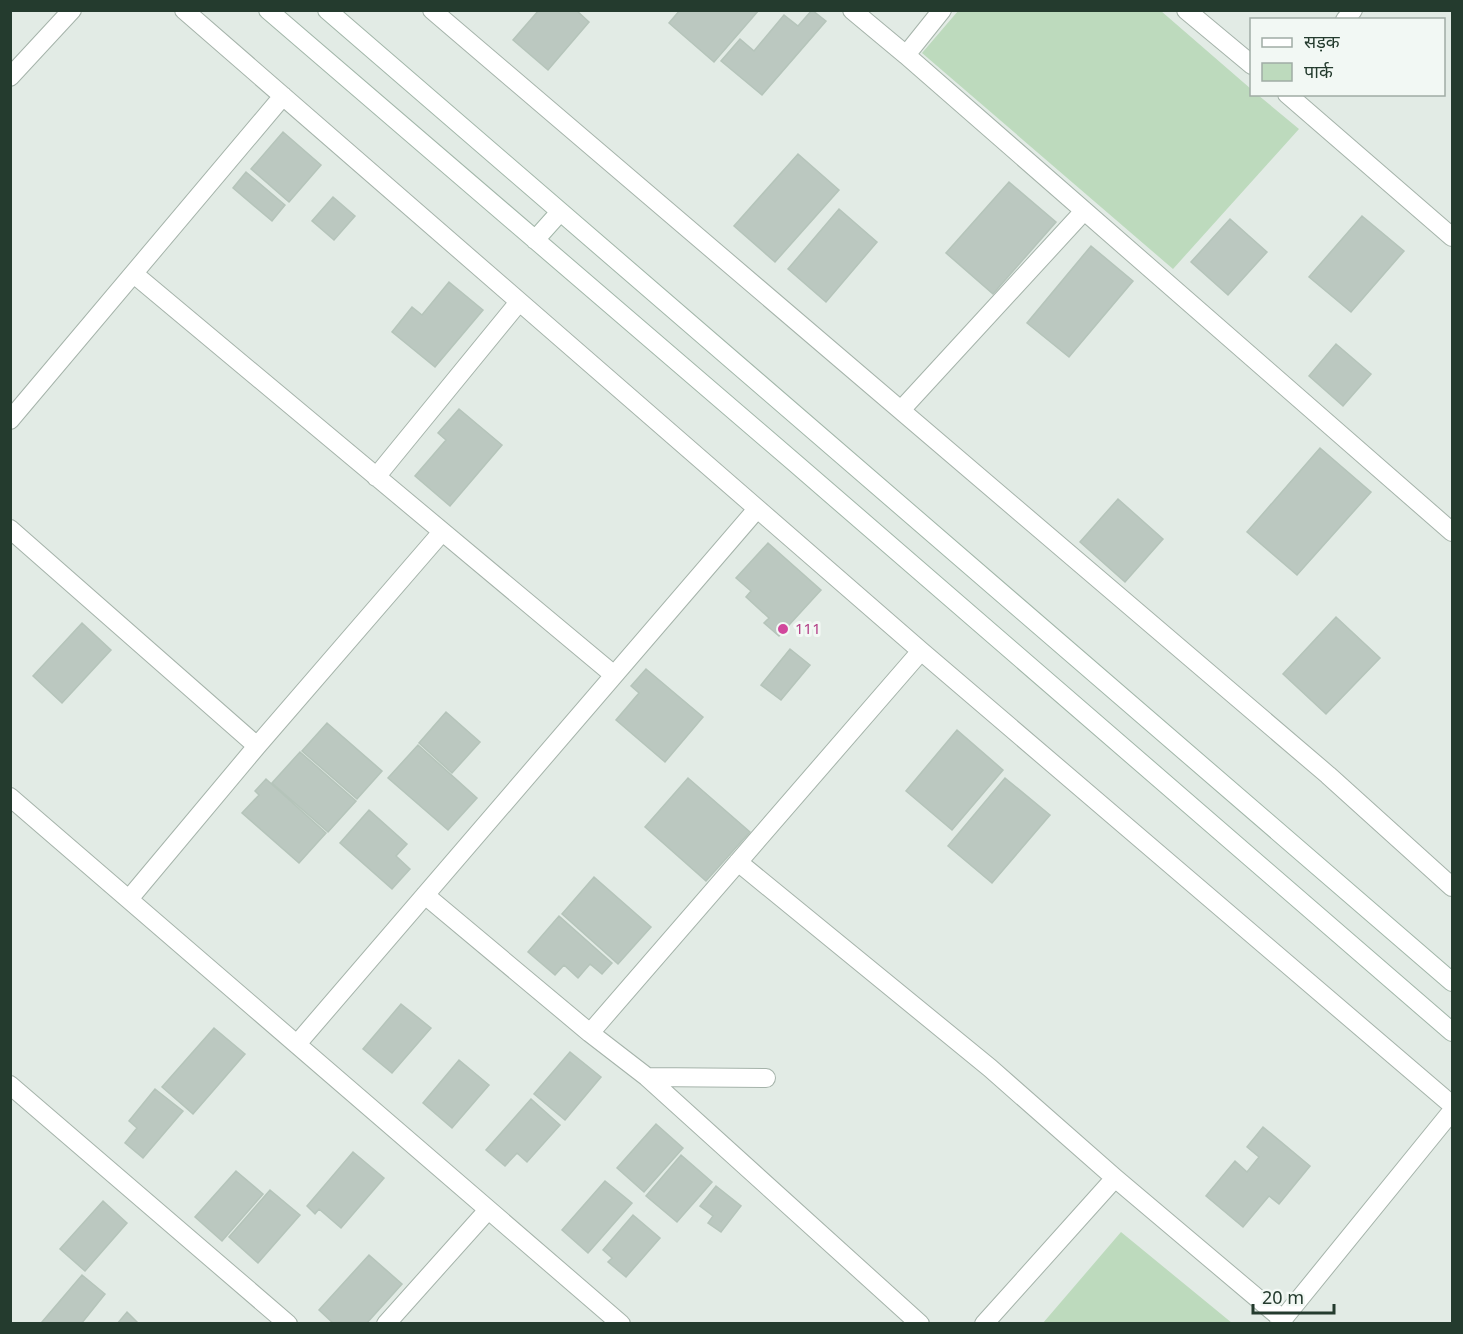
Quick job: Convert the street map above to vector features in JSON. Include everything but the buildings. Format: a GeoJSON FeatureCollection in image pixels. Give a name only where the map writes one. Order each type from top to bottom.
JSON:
{"type":"FeatureCollection","features":[{"type":"Feature","properties":{"kind":"street"},"geometry":{"type":"LineString","coordinates":[[10,77],[72,10]]}},
{"type":"Feature","properties":{"kind":"street"},"geometry":{"type":"LineString","coordinates":[[184,10],[921,651],[1452,1105]]}},
{"type":"Feature","properties":{"kind":"street"},"geometry":{"type":"LineString","coordinates":[[268,10],[1452,1032]]}},
{"type":"Feature","properties":{"kind":"street"},"geometry":{"type":"LineString","coordinates":[[327,10],[1452,982]]}},
{"type":"Feature","properties":{"kind":"street"},"geometry":{"type":"LineString","coordinates":[[432,10],[1319,768],[1452,887]]}},
{"type":"Feature","properties":{"kind":"street"},"geometry":{"type":"LineString","coordinates":[[852,10],[1452,532]]}},
{"type":"Feature","properties":{"kind":"street"},"geometry":{"type":"LineString","coordinates":[[906,55],[942,10]]}},
{"type":"Feature","properties":{"kind":"street"},"geometry":{"type":"LineString","coordinates":[[1186,10],[1250,64]]}},
{"type":"Feature","properties":{"kind":"street"},"geometry":{"type":"LineString","coordinates":[[10,420],[283,96]]}},
{"type":"Feature","properties":{"kind":"street"},"geometry":{"type":"LineString","coordinates":[[1289,96],[1452,237]]}},
{"type":"Feature","properties":{"kind":"street"},"geometry":{"type":"LineString","coordinates":[[901,410],[1084,211]]}},
{"type":"Feature","properties":{"kind":"street"},"geometry":{"type":"LineString","coordinates":[[535,240],[560,212]]}},
{"type":"Feature","properties":{"kind":"street"},"geometry":{"type":"LineString","coordinates":[[134,274],[614,675]]}},
{"type":"Feature","properties":{"kind":"street"},"geometry":{"type":"LineString","coordinates":[[376,477],[519,302]]}},
{"type":"Feature","properties":{"kind":"street"},"geometry":{"type":"LineString","coordinates":[[297,1044],[757,509]]}},
{"type":"Feature","properties":{"kind":"street"},"geometry":{"type":"LineString","coordinates":[[10,530],[257,746]]}},
{"type":"Feature","properties":{"kind":"street"},"geometry":{"type":"LineString","coordinates":[[129,898],[442,532]]}},
{"type":"Feature","properties":{"kind":"street"},"geometry":{"type":"LineString","coordinates":[[590,1033],[921,651]]}},
{"type":"Feature","properties":{"kind":"street"},"geometry":{"type":"LineString","coordinates":[[10,797],[621,1323]]}},
{"type":"Feature","properties":{"kind":"street"},"geometry":{"type":"LineString","coordinates":[[738,862],[990,1068],[1280,1321],[1452,1111]]}},
{"type":"Feature","properties":{"kind":"street"},"geometry":{"type":"LineString","coordinates":[[424,895],[590,1033],[647,1077],[920,1323]]}},
{"type":"Feature","properties":{"kind":"street"},"geometry":{"type":"LineString","coordinates":[[647,1077],[766,1078]]}},
{"type":"Feature","properties":{"kind":"street"},"geometry":{"type":"LineString","coordinates":[[10,1086],[288,1323]]}},
{"type":"Feature","properties":{"kind":"street"},"geometry":{"type":"LineString","coordinates":[[984,1323],[1115,1178]]}},
{"type":"Feature","properties":{"kind":"street"},"geometry":{"type":"LineString","coordinates":[[386,1323],[488,1210]]}},
{"type":"Feature","properties":{"kind":"green space"},"geometry":{"type":"Polygon","coordinates":[[[958,11],[1161,11],[1250,88],[1250,96],[1259,96],[1299,129],[1173,269],[922,53],[958,11]]]}},
{"type":"Feature","properties":{"kind":"green space"},"geometry":{"type":"Polygon","coordinates":[[[1121,1232],[1232,1323],[1043,1323],[1121,1232]]]}},
{"type":"Feature","properties":{"kind":"place","name":"111"},"geometry":{"type":"Point","coordinates":[783,629]}}]}
